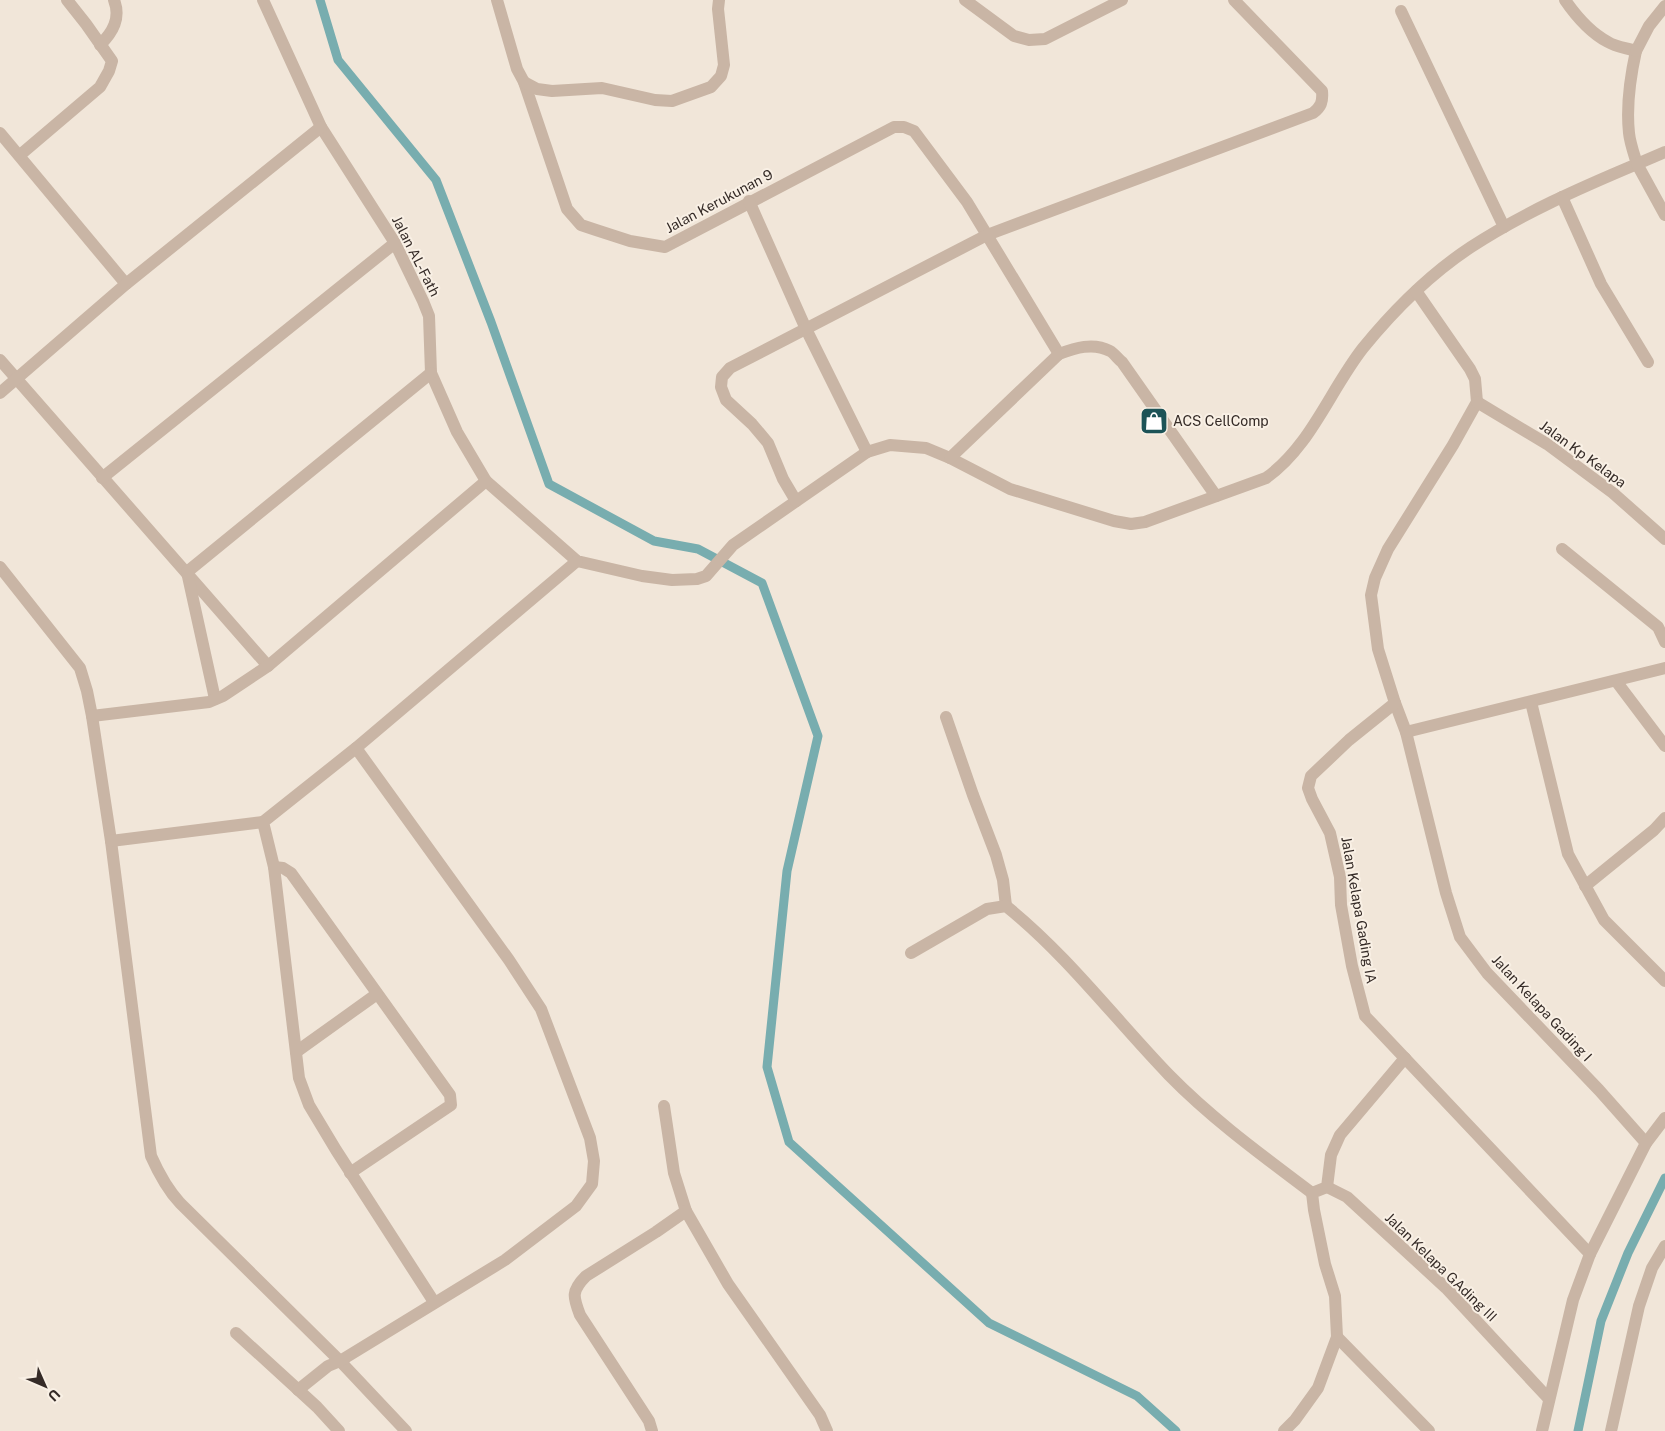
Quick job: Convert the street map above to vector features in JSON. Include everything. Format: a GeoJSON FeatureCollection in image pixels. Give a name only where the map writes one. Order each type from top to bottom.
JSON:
{"type":"FeatureCollection","features":[{"type":"Feature","properties":{"kind":"street"},"geometry":{"type":"LineString","coordinates":[[20,156],[100,87],[110,72],[112,61],[67,0]]}},
{"type":"Feature","properties":{"kind":"street"},"geometry":{"type":"LineString","coordinates":[[100,45],[109,36],[117,20],[117,7],[114,0]]}},
{"type":"Feature","properties":{"kind":"street","name":"Jalan AL-Fath"},"geometry":{"type":"LineString","coordinates":[[263,0],[321,127],[394,243],[423,301],[429,316],[431,373],[457,432],[486,481],[577,561]]}},
{"type":"Feature","properties":{"kind":"street","name":"Jalan Kerukunan 9"},"geometry":{"type":"LineString","coordinates":[[497,0],[517,69],[524,82],[568,210],[581,225],[630,241],[665,246],[894,127],[904,127],[914,131],[967,202],[1059,354]]}},
{"type":"Feature","properties":{"kind":"street"},"geometry":{"type":"LineString","coordinates":[[524,82],[537,89],[602,88],[655,100],[672,101],[711,87],[721,76],[724,64],[718,9],[719,0]]}},
{"type":"Feature","properties":{"kind":"street"},"geometry":{"type":"LineString","coordinates":[[965,0],[1014,36],[1029,40],[1045,39],[1122,0]]}},
{"type":"Feature","properties":{"kind":"street"},"geometry":{"type":"LineString","coordinates":[[796,501],[783,479],[768,443],[752,424],[726,400],[721,387],[722,377],[730,368],[987,235],[1314,114],[1323,100],[1322,92],[1234,0]]}},
{"type":"Feature","properties":{"kind":"street"},"geometry":{"type":"LineString","coordinates":[[1565,0],[1591,30],[1609,43],[1636,51]]}},
{"type":"Feature","properties":{"kind":"street"},"geometry":{"type":"LineString","coordinates":[[1665,6],[1649,26],[1636,51],[1628,83],[1629,135],[1637,164],[1665,215]]}},
{"type":"Feature","properties":{"kind":"street"},"geometry":{"type":"LineString","coordinates":[[1401,11],[1504,227]]}},
{"type":"Feature","properties":{"kind":"street"},"geometry":{"type":"LineString","coordinates":[[0,394],[126,284],[321,127]]}},
{"type":"Feature","properties":{"kind":"street"},"geometry":{"type":"LineString","coordinates":[[0,133],[126,284]]}},
{"type":"Feature","properties":{"kind":"street"},"geometry":{"type":"LineString","coordinates":[[111,841],[262,822],[356,748],[577,561],[642,576],[672,580],[697,579],[706,576],[732,545],[867,452],[890,445],[926,448],[950,458],[1010,489],[1114,522],[1131,524],[1145,522],[1266,478],[1281,467],[1302,441],[1361,350],[1416,291],[1470,247],[1504,227],[1562,197],[1665,152]]}},
{"type":"Feature","properties":{"kind":"street"},"geometry":{"type":"LineString","coordinates":[[1562,197],[1601,284],[1648,362]]}},
{"type":"Feature","properties":{"kind":"street"},"geometry":{"type":"LineString","coordinates":[[749,202],[806,329],[867,452]]}},
{"type":"Feature","properties":{"kind":"street"},"geometry":{"type":"LineString","coordinates":[[102,478],[394,243]]}},
{"type":"Feature","properties":{"kind":"street"},"geometry":{"type":"LineString","coordinates":[[1416,291],[1470,369],[1475,379],[1477,402]]}},
{"type":"Feature","properties":{"kind":"street"},"geometry":{"type":"LineString","coordinates":[[950,458],[1059,354],[1075,347],[1092,346],[1110,351],[1122,362],[1216,496]]}},
{"type":"Feature","properties":{"kind":"street"},"geometry":{"type":"LineString","coordinates":[[0,360],[268,666]]}},
{"type":"Feature","properties":{"kind":"street"},"geometry":{"type":"LineString","coordinates":[[186,572],[431,373]]}},
{"type":"Feature","properties":{"kind":"street","name":"Jalan Kp Kelapa"},"geometry":{"type":"LineString","coordinates":[[1477,402],[1547,444],[1613,493],[1665,539]]}},
{"type":"Feature","properties":{"kind":"street","name":"Jalan Kelapa Gading I"},"geometry":{"type":"LineString","coordinates":[[1477,402],[1453,445],[1388,549],[1375,578],[1372,595],[1378,649],[1406,732],[1446,893],[1460,937],[1493,980],[1599,1090],[1646,1143]]}},
{"type":"Feature","properties":{"kind":"street"},"geometry":{"type":"LineString","coordinates":[[92,716],[209,702],[223,696],[268,666],[486,481]]}},
{"type":"Feature","properties":{"kind":"street"},"geometry":{"type":"LineString","coordinates":[[1562,549],[1658,627],[1665,642]]}},
{"type":"Feature","properties":{"kind":"street"},"geometry":{"type":"LineString","coordinates":[[0,567],[80,668],[92,716],[111,841],[152,1156],[158,1172],[168,1190],[180,1203],[340,1360],[406,1431]]}},
{"type":"Feature","properties":{"kind":"street"},"geometry":{"type":"LineString","coordinates":[[186,572],[215,699]]}},
{"type":"Feature","properties":{"kind":"street"},"geometry":{"type":"LineString","coordinates":[[1406,732],[1665,668]]}},
{"type":"Feature","properties":{"kind":"street"},"geometry":{"type":"LineString","coordinates":[[1616,681],[1665,746]]}},
{"type":"Feature","properties":{"kind":"street"},"geometry":{"type":"LineString","coordinates":[[1531,702],[1568,854],[1604,920],[1665,981]]}},
{"type":"Feature","properties":{"kind":"street","name":"Jalan Kelapa Gading IA"},"geometry":{"type":"LineString","coordinates":[[1395,703],[1349,740],[1310,776],[1308,788],[1330,833],[1340,877],[1341,905],[1352,966],[1364,1016],[1590,1254]]}},
{"type":"Feature","properties":{"kind":"street"},"geometry":{"type":"LineString","coordinates":[[946,717],[1004,880],[1006,906],[1021,918],[1070,968],[1171,1076],[1228,1129],[1312,1193],[1325,1264],[1335,1296],[1338,1337],[1318,1388],[1295,1420],[1284,1431]]}},
{"type":"Feature","properties":{"kind":"street"},"geometry":{"type":"LineString","coordinates":[[303,1387],[328,1366],[505,1260],[576,1206],[592,1184],[594,1161],[590,1138],[542,1009],[509,960],[356,748]]}},
{"type":"Feature","properties":{"kind":"street"},"geometry":{"type":"LineString","coordinates":[[1585,886],[1654,830],[1665,818]]}},
{"type":"Feature","properties":{"kind":"street"},"geometry":{"type":"LineString","coordinates":[[262,822],[274,867],[299,1078],[309,1105],[350,1173],[434,1302]]}},
{"type":"Feature","properties":{"kind":"street"},"geometry":{"type":"LineString","coordinates":[[274,867],[283,868],[291,873],[450,1095],[451,1105],[350,1173]]}},
{"type":"Feature","properties":{"kind":"street"},"geometry":{"type":"LineString","coordinates":[[911,953],[986,909],[1006,906]]}},
{"type":"Feature","properties":{"kind":"street"},"geometry":{"type":"LineString","coordinates":[[296,1052],[377,994]]}},
{"type":"Feature","properties":{"kind":"street"},"geometry":{"type":"LineString","coordinates":[[1312,1193],[1327,1187],[1331,1155],[1340,1135],[1405,1058]]}},
{"type":"Feature","properties":{"kind":"street"},"geometry":{"type":"LineString","coordinates":[[664,1106],[674,1174],[686,1211],[728,1284],[820,1415],[828,1431]]}},
{"type":"Feature","properties":{"kind":"street"},"geometry":{"type":"LineString","coordinates":[[1542,1431],[1573,1300],[1590,1254],[1646,1143],[1665,1118]]}},
{"type":"Feature","properties":{"kind":"street","name":"Jalan Kelapa GAding III"},"geometry":{"type":"LineString","coordinates":[[1327,1187],[1347,1197],[1446,1288],[1549,1399]]}},
{"type":"Feature","properties":{"kind":"street"},"geometry":{"type":"LineString","coordinates":[[652,1431],[649,1421],[580,1316],[573,1298],[577,1285],[586,1276],[686,1211]]}},
{"type":"Feature","properties":{"kind":"street"},"geometry":{"type":"LineString","coordinates":[[1611,1431],[1639,1306],[1652,1268],[1665,1246]]}},
{"type":"Feature","properties":{"kind":"street"},"geometry":{"type":"LineString","coordinates":[[236,1333],[303,1387],[317,1407],[339,1431]]}},
{"type":"Feature","properties":{"kind":"street"},"geometry":{"type":"LineString","coordinates":[[1338,1337],[1429,1431]]}},
{"type":"Feature","properties":{"kind":"waterway"},"geometry":{"type":"LineString","coordinates":[[320,0],[338,60],[436,180],[491,322],[549,484],[654,541],[698,549],[762,583],[818,736],[787,871],[767,1067],[789,1142],[989,1323],[1137,1396],[1176,1431]]}},
{"type":"Feature","properties":{"kind":"waterway"},"geometry":{"type":"LineString","coordinates":[[1578,1431],[1601,1321],[1628,1253],[1665,1178]]}},
{"type":"Feature","properties":{"kind":"place","name":"ACS CellComp"},"geometry":{"type":"Point","coordinates":[1154,421]}}]}
